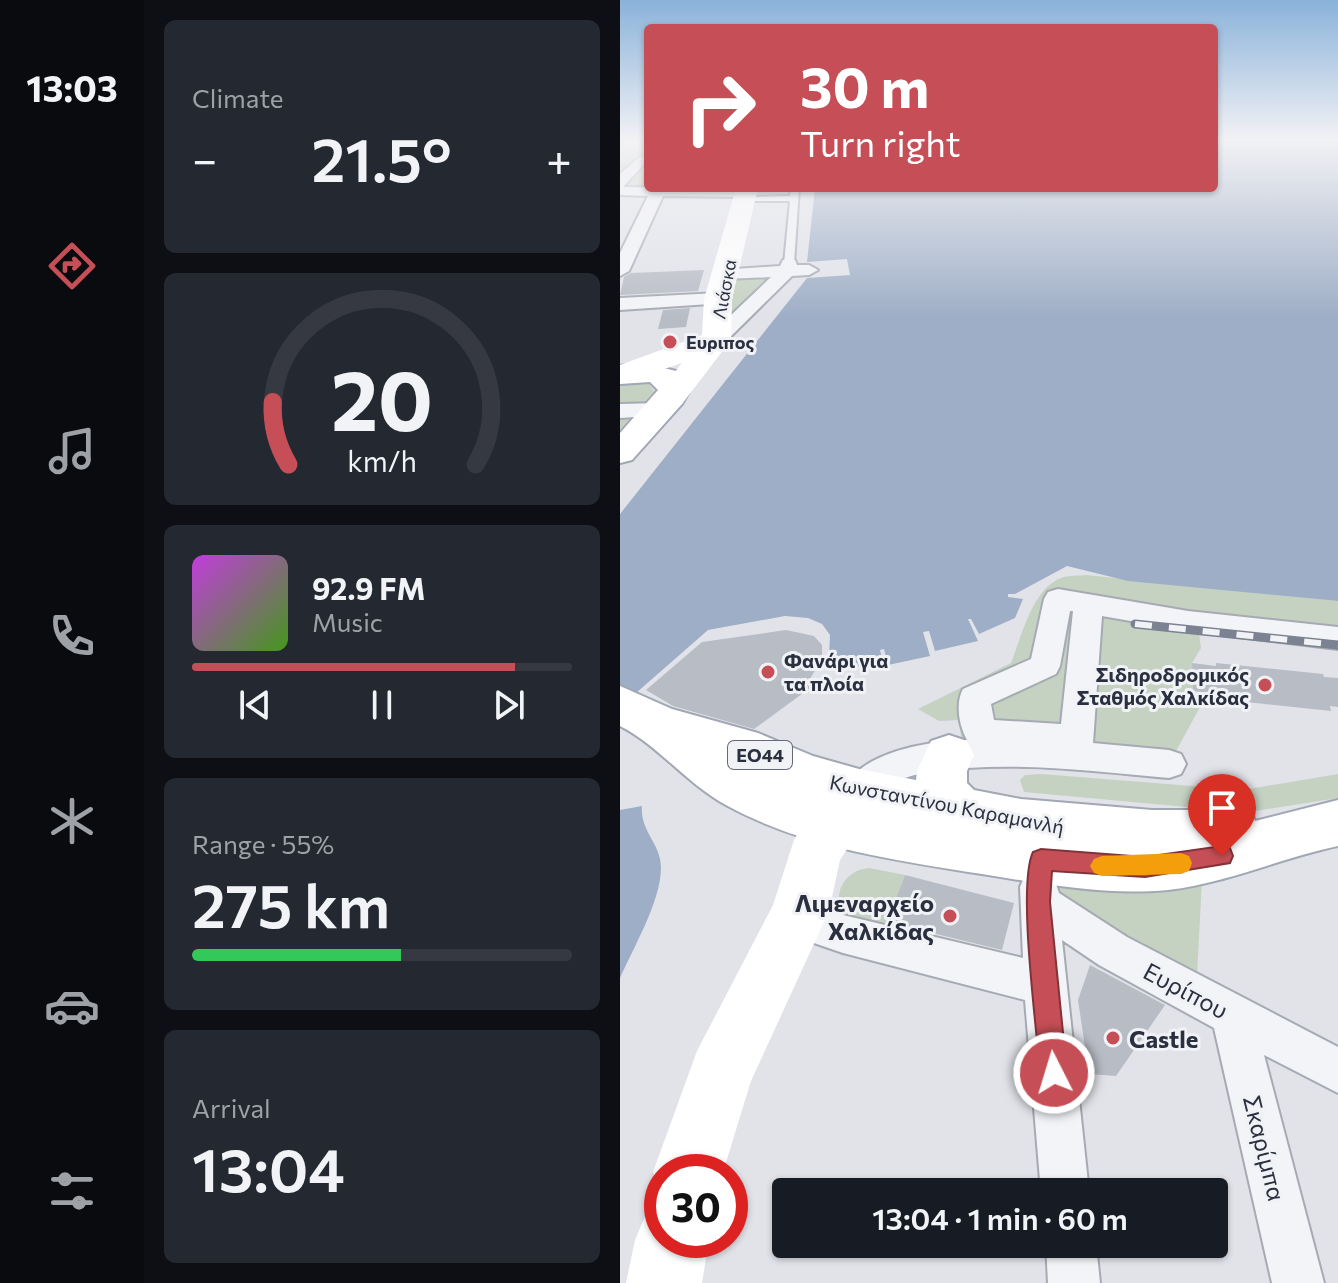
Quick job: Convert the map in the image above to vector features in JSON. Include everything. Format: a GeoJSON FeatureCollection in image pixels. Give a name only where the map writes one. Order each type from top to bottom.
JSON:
{"type":"FeatureCollection","features":[{"type":"Feature","properties":{"kind":"main road","name":"Λιάσκα"},"geometry":{"type":"LineString","coordinates":[[620,453],[665,404],[716,340],[722,286],[747,199]]}},
{"type":"Feature","properties":{"kind":"main road"},"geometry":{"type":"LineString","coordinates":[[620,375],[716,340]]}},
{"type":"Feature","properties":{"kind":"main road"},"geometry":{"type":"LineString","coordinates":[[620,375],[642,373],[661,376],[673,386],[665,404]]}},
{"type":"Feature","properties":{"kind":"main road","name":"Κωνσταντίνου Καραμανλή"},"geometry":{"type":"LineString","coordinates":[[643,716],[724,778],[805,816],[959,810],[1021,822],[1118,832],[1318,828]]}},
{"type":"Feature","properties":{"kind":"main road"},"geometry":{"type":"LineString","coordinates":[[949,755],[942,771],[941,790],[959,810]]}},
{"type":"Feature","properties":{"kind":"main road"},"geometry":{"type":"LineString","coordinates":[[694,1154],[720,1074],[798,915],[841,863],[849,815]]}},
{"type":"Feature","properties":{"kind":"main road","name":"Κωνσταντίνου Καραμανλή"},"geometry":{"type":"LineString","coordinates":[[849,815],[1040,881],[1115,867],[1170,865],[1240,851],[1318,828]]}},
{"type":"Feature","properties":{"kind":"main road"},"geometry":{"type":"LineString","coordinates":[[664,1283],[669,1258]]}},
{"type":"Feature","properties":{"kind":"street"},"geometry":{"type":"LineString","coordinates":[[620,271],[653,199]]}},
{"type":"Feature","properties":{"kind":"street"},"geometry":{"type":"LineString","coordinates":[[620,219],[643,219]]}},
{"type":"Feature","properties":{"kind":"street"},"geometry":{"type":"LineString","coordinates":[[620,304],[722,286],[788,268],[809,270]]}},
{"type":"Feature","properties":{"kind":"street"},"geometry":{"type":"LineString","coordinates":[[716,340],[788,268]]}},
{"type":"Feature","properties":{"kind":"street"},"geometry":{"type":"LineString","coordinates":[[620,411],[665,404]]}},
{"type":"Feature","properties":{"kind":"street"},"geometry":{"type":"LineString","coordinates":[[1169,764],[979,732],[974,698],[1045,666],[1058,599],[1088,606],[1338,638]]}},
{"type":"Feature","properties":{"kind":"street"},"geometry":{"type":"LineString","coordinates":[[1076,748],[1088,606]]}},
{"type":"Feature","properties":{"kind":"street"},"geometry":{"type":"LineString","coordinates":[[849,815],[866,781],[886,768],[930,756],[1076,748]]}},
{"type":"Feature","properties":{"kind":"street"},"geometry":{"type":"LineString","coordinates":[[1040,881],[1045,984],[1064,1178]]}},
{"type":"Feature","properties":{"kind":"street","name":"Ευρίπου"},"geometry":{"type":"LineString","coordinates":[[1040,881],[1113,951],[1338,1071]]}},
{"type":"Feature","properties":{"kind":"street"},"geometry":{"type":"LineString","coordinates":[[798,915],[843,934],[1045,984]]}},
{"type":"Feature","properties":{"kind":"street","name":"Σκαρίμπα"},"geometry":{"type":"LineString","coordinates":[[1232,1014],[1298,1283]]}},
{"type":"Feature","properties":{"kind":"street"},"geometry":{"type":"LineString","coordinates":[[1072,1258],[1074,1283]]}},
{"type":"Feature","properties":{"kind":"lane"},"geometry":{"type":"LineString","coordinates":[[788,268],[794,199]]}},
{"type":"Feature","properties":{"kind":"green space"},"geometry":{"type":"Polygon","coordinates":[[[786,272],[739,318],[717,315],[726,274],[786,272]]]}},
{"type":"Feature","properties":{"kind":"green space"},"geometry":{"type":"Polygon","coordinates":[[[620,381],[647,381],[654,391],[620,430],[620,381]]]}},
{"type":"Feature","properties":{"kind":"green space"},"geometry":{"type":"Polygon","coordinates":[[[1086,575],[1338,601],[1338,636],[1197,619],[1201,648],[1192,663],[1193,691],[1206,696],[1169,764],[963,753],[959,720],[939,721],[918,709],[1011,663],[1029,614],[1042,592],[1061,578],[1086,575]]]}},
{"type":"Feature","properties":{"kind":"green space"},"geometry":{"type":"Polygon","coordinates":[[[1338,774],[1338,798],[1255,811],[1024,792],[1020,780],[1025,775],[1243,790],[1338,774]]]}},
{"type":"Feature","properties":{"kind":"green space"},"geometry":{"type":"Polygon","coordinates":[[[1041,860],[1203,860],[1196,995],[1039,892],[1041,860]]]}},
{"type":"Feature","properties":{"kind":"green space"},"geometry":{"type":"Polygon","coordinates":[[[869,868],[905,875],[885,929],[842,916],[839,907],[840,891],[847,878],[869,868]]]}},
{"type":"Feature","properties":{"kind":"water"},"geometry":{"type":"Polygon","coordinates":[[[814,199],[1338,199],[1338,601],[1128,581],[1067,566],[1015,594],[1008,594],[1008,597],[1023,599],[1015,618],[979,634],[971,619],[968,619],[978,641],[935,651],[929,631],[923,632],[930,656],[888,665],[884,649],[880,650],[884,666],[856,666],[829,658],[830,635],[822,624],[808,618],[785,616],[708,630],[620,707],[620,514],[807,278],[850,275],[847,259],[807,262],[814,199]]]}},
{"type":"Feature","properties":{"kind":"water"},"geometry":{"type":"Polygon","coordinates":[[[642,806],[643,821],[658,852],[661,872],[654,903],[620,978],[620,810],[642,806]]]}},
{"type":"Feature","properties":{"kind":"building"},"geometry":{"type":"Polygon","coordinates":[[[704,270],[698,291],[620,295],[624,277],[631,273],[704,270]]]}},
{"type":"Feature","properties":{"kind":"building"},"geometry":{"type":"Polygon","coordinates":[[[690,308],[686,327],[658,329],[663,310],[690,308]]]}},
{"type":"Feature","properties":{"kind":"building"},"geometry":{"type":"Polygon","coordinates":[[[786,630],[814,636],[822,645],[822,658],[810,679],[814,685],[754,729],[673,706],[646,690],[702,642],[786,630]]]}},
{"type":"Feature","properties":{"kind":"building","name":"Σιδηροδρομικός Σταθμός Χαλκίδας"},"geometry":{"type":"Polygon","coordinates":[[[1192,663],[1216,666],[1216,663],[1338,678],[1338,707],[1330,706],[1331,711],[1218,699],[1218,694],[1193,691],[1192,663]]]}},
{"type":"Feature","properties":{"kind":"building","name":"Λιμεναρχείο Χαλκίδας"},"geometry":{"type":"Polygon","coordinates":[[[905,875],[1014,903],[1002,950],[887,922],[905,875]]]}},
{"type":"Feature","properties":{"kind":"building","name":"Castle"},"geometry":{"type":"Polygon","coordinates":[[[1090,965],[1165,1005],[1116,1076],[1089,1074],[1078,1000],[1090,965]]]}},
{"type":"Feature","properties":{"kind":"railway"},"geometry":{"type":"LineString","coordinates":[[1135,624],[1338,645]]}},
{"type":"Feature","properties":{"kind":"slow traffic"},"geometry":{"type":"LineString","coordinates":[[1102,866],[1145,867],[1181,863]]}},
{"type":"Feature","properties":{"kind":"place","name":"Ευριπος"},"geometry":{"type":"Point","coordinates":[670,342]}},
{"type":"Feature","properties":{"kind":"place","name":"Φανάρι για τα πλοία"},"geometry":{"type":"Point","coordinates":[768,672]}},
{"type":"Feature","properties":{"kind":"place","name":"Σιδηροδρομικός Σταθμός Χαλκίδας"},"geometry":{"type":"Point","coordinates":[1265,685]}},
{"type":"Feature","properties":{"kind":"place","name":"Λιμεναρχείο Χαλκίδας"},"geometry":{"type":"Point","coordinates":[950,916]}},
{"type":"Feature","properties":{"kind":"place","name":"Castle"},"geometry":{"type":"Point","coordinates":[1113,1038]}},
{"type":"Feature","properties":{"kind":"route"},"geometry":{"type":"LineString","coordinates":[[1054,1073],[1039,902],[1041,860],[1145,867],[1222,856]]}}]}
